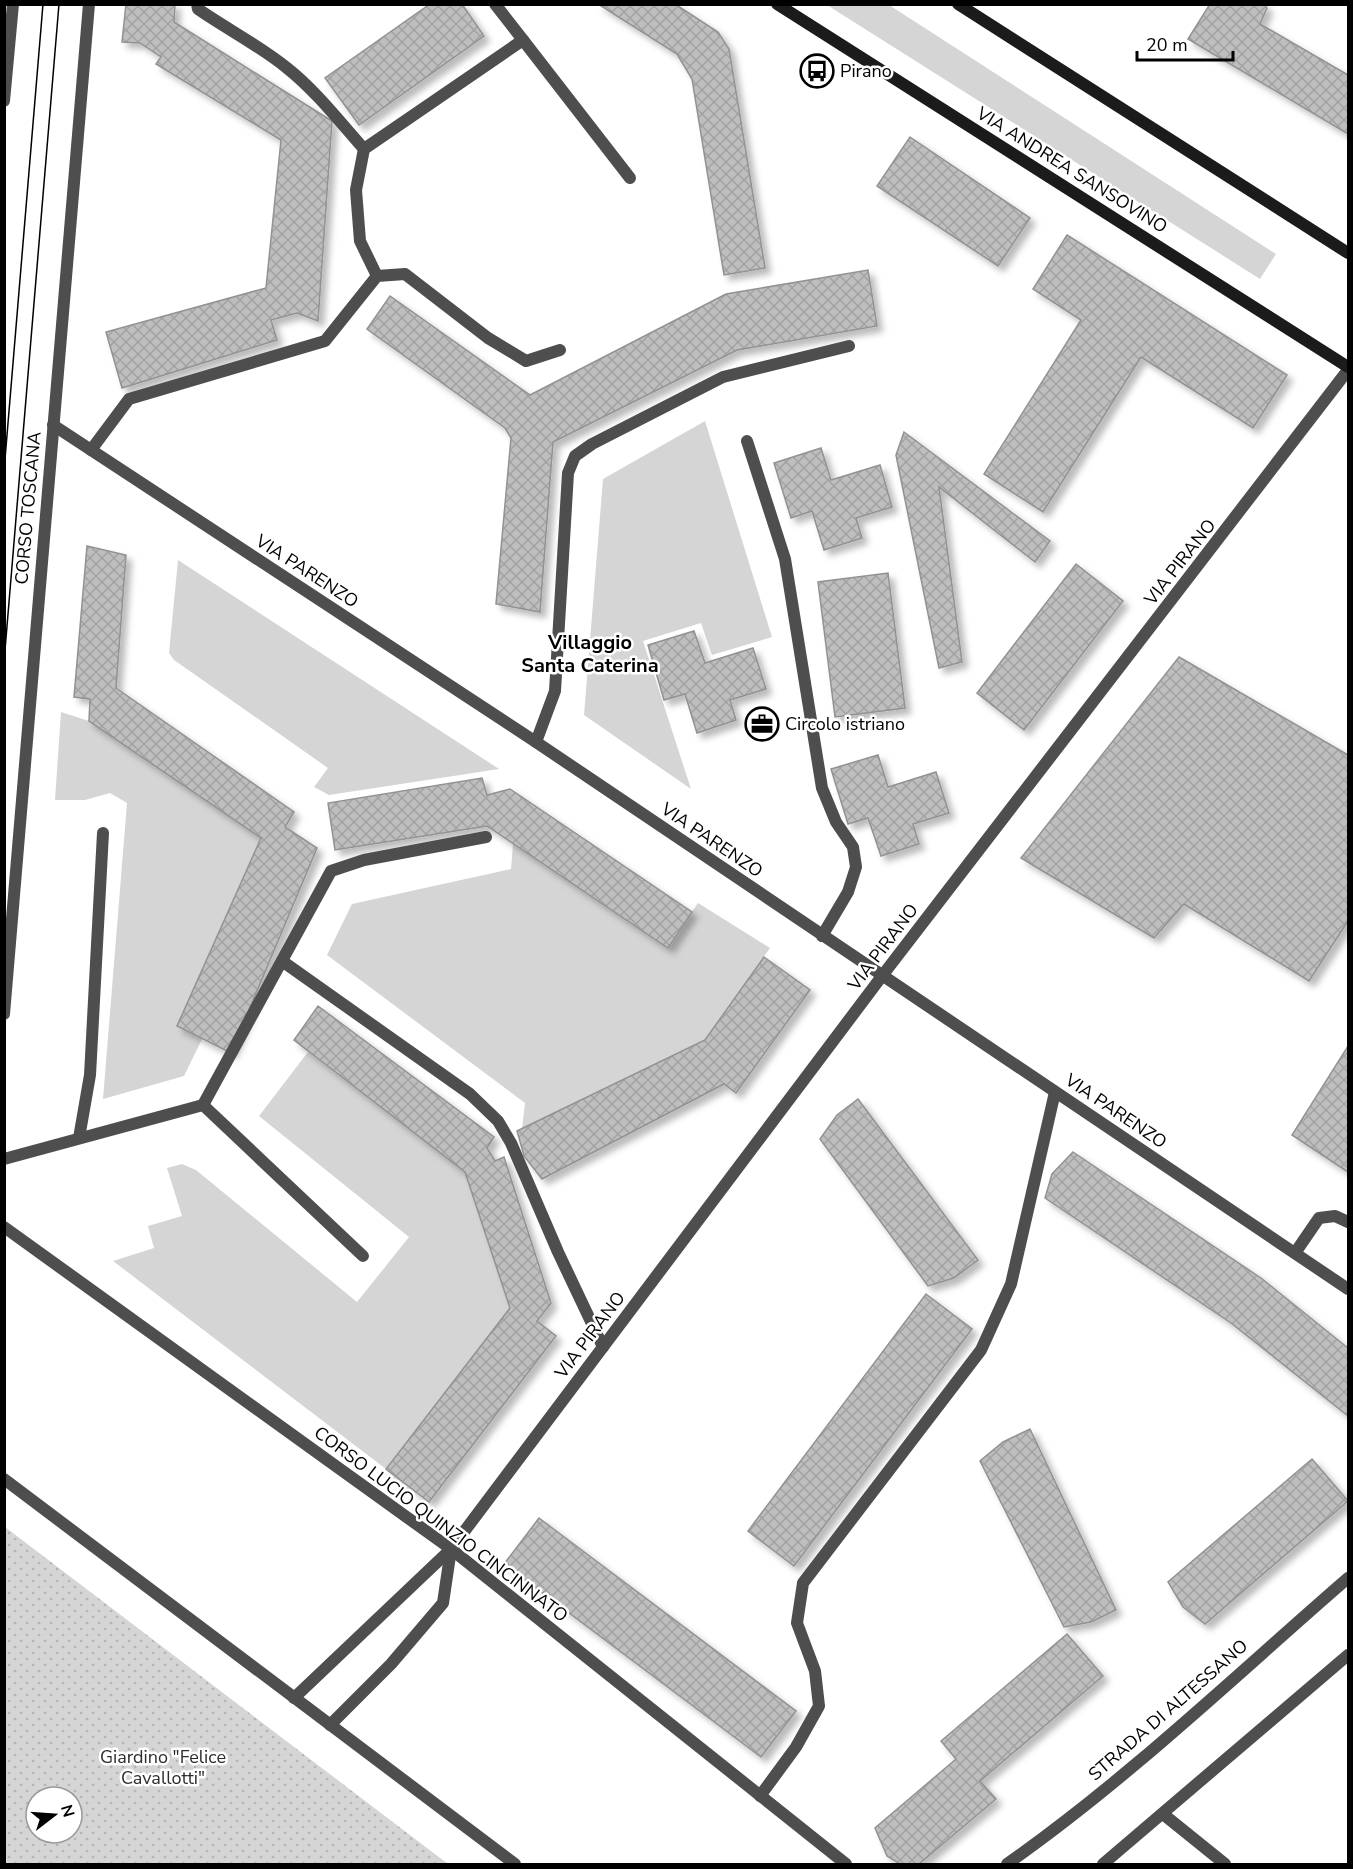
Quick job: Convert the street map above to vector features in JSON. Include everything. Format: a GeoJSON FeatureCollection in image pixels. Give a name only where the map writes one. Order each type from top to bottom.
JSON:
{"type":"FeatureCollection","features":[{"type":"Feature","properties":{"kind":"main road","name":"VIA ANDREA SANSOVINO"},"geometry":{"type":"LineString","coordinates":[[777,4],[1348,368]]}},
{"type":"Feature","properties":{"kind":"main road"},"geometry":{"type":"LineString","coordinates":[[958,4],[1348,253]]}},
{"type":"Feature","properties":{"kind":"street"},"geometry":{"type":"LineString","coordinates":[[4,101],[13,4]]}},
{"type":"Feature","properties":{"kind":"street","name":"CORSO TOSCANA"},"geometry":{"type":"LineString","coordinates":[[4,1014],[89,4]]}},
{"type":"Feature","properties":{"kind":"street"},"geometry":{"type":"LineString","coordinates":[[197,4],[198,9],[286,67],[320,99],[363,149]]}},
{"type":"Feature","properties":{"kind":"street"},"geometry":{"type":"LineString","coordinates":[[495,4],[630,178]]}},
{"type":"Feature","properties":{"kind":"street"},"geometry":{"type":"LineString","coordinates":[[377,276],[360,240],[356,189],[363,149],[523,40]]}},
{"type":"Feature","properties":{"kind":"street"},"geometry":{"type":"LineString","coordinates":[[92,450],[129,399],[325,341],[377,276],[405,274],[488,338],[526,361],[560,350]]}},
{"type":"Feature","properties":{"kind":"street"},"geometry":{"type":"LineString","coordinates":[[536,742],[555,691],[568,473],[575,456],[592,444],[723,378],[849,346]]}},
{"type":"Feature","properties":{"kind":"street","name":"VIA PIRANO"},"geometry":{"type":"LineString","coordinates":[[294,1698],[357,1636],[451,1550],[882,976],[1348,368]]}},
{"type":"Feature","properties":{"kind":"street","name":"VIA PARENZO"},"geometry":{"type":"LineString","coordinates":[[53,425],[536,742],[1348,1289]]}},
{"type":"Feature","properties":{"kind":"street"},"geometry":{"type":"LineString","coordinates":[[747,441],[785,559],[822,788],[836,822],[853,847],[856,867],[848,892],[822,936]]}},
{"type":"Feature","properties":{"kind":"street"},"geometry":{"type":"LineString","coordinates":[[79,1138],[90,1075],[103,833]]}},
{"type":"Feature","properties":{"kind":"street"},"geometry":{"type":"LineString","coordinates":[[4,1159],[202,1105],[332,871],[364,860],[486,837]]}},
{"type":"Feature","properties":{"kind":"street"},"geometry":{"type":"LineString","coordinates":[[282,961],[470,1094],[498,1121],[511,1143],[558,1252],[603,1347]]}},
{"type":"Feature","properties":{"kind":"street"},"geometry":{"type":"LineString","coordinates":[[760,1796],[796,1747],[819,1706],[815,1671],[797,1623],[802,1583],[981,1350],[1011,1284],[1055,1092]]}},
{"type":"Feature","properties":{"kind":"street"},"geometry":{"type":"LineString","coordinates":[[202,1105],[363,1256]]}},
{"type":"Feature","properties":{"kind":"street"},"geometry":{"type":"LineString","coordinates":[[1295,1253],[1318,1218],[1335,1216],[1348,1222]]}},
{"type":"Feature","properties":{"kind":"street","name":"CORSO LUCIO QUINZIO CINCINNATO"},"geometry":{"type":"LineString","coordinates":[[4,1227],[451,1550],[846,1864]]}},
{"type":"Feature","properties":{"kind":"street"},"geometry":{"type":"LineString","coordinates":[[4,1479],[515,1864]]}},
{"type":"Feature","properties":{"kind":"street"},"geometry":{"type":"LineString","coordinates":[[330,1725],[391,1664],[443,1603],[451,1550]]}},
{"type":"Feature","properties":{"kind":"street","name":"STRADA DI ALTESSANO"},"geometry":{"type":"LineString","coordinates":[[1006,1864],[1057,1829],[1105,1789],[1348,1578]]}},
{"type":"Feature","properties":{"kind":"street"},"geometry":{"type":"LineString","coordinates":[[1103,1864],[1348,1654]]}},
{"type":"Feature","properties":{"kind":"street"},"geometry":{"type":"LineString","coordinates":[[1163,1814],[1225,1864]]}},
{"type":"Feature","properties":{"kind":"green space"},"geometry":{"type":"Polygon","coordinates":[[[827,5],[889,5],[1276,254],[1260,279],[827,5]]]}},
{"type":"Feature","properties":{"kind":"green space"},"geometry":{"type":"Polygon","coordinates":[[[705,421],[772,637],[712,655],[701,623],[643,641],[691,789],[584,715],[603,479],[705,421]]]}},
{"type":"Feature","properties":{"kind":"green space"},"geometry":{"type":"Polygon","coordinates":[[[178,560],[499,769],[329,795],[314,787],[328,768],[174,660],[169,653],[178,560]]]}},
{"type":"Feature","properties":{"kind":"green space"},"geometry":{"type":"Polygon","coordinates":[[[61,712],[89,721],[261,838],[178,1026],[202,1039],[184,1076],[103,1099],[127,803],[110,793],[85,800],[55,800],[61,712]]]}},
{"type":"Feature","properties":{"kind":"green space"},"geometry":{"type":"Polygon","coordinates":[[[513,844],[668,947],[698,903],[770,948],[705,1040],[522,1129],[525,1103],[327,955],[352,904],[511,869],[513,844]]]}},
{"type":"Feature","properties":{"kind":"green space"},"geometry":{"type":"Polygon","coordinates":[[[308,1052],[465,1172],[510,1308],[386,1469],[113,1261],[154,1248],[148,1226],[182,1216],[167,1168],[182,1164],[196,1170],[357,1302],[409,1237],[259,1116],[308,1052]]]}},
{"type":"Feature","properties":{"kind":"green space","name":"Giardino \"Felice Cavallotti\""},"geometry":{"type":"Polygon","coordinates":[[[4,1527],[5,1527],[448,1864],[5,1864],[4,1527]]]}},
{"type":"Feature","properties":{"kind":"building"},"geometry":{"type":"Polygon","coordinates":[[[126,4],[175,4],[174,22],[332,121],[318,321],[297,313],[271,320],[277,340],[122,388],[106,332],[266,288],[281,140],[156,64],[161,57],[140,43],[122,42],[126,4]]]}},
{"type":"Feature","properties":{"kind":"building"},"geometry":{"type":"Polygon","coordinates":[[[430,4],[462,4],[484,36],[359,125],[325,78],[430,4]]]}},
{"type":"Feature","properties":{"kind":"building"},"geometry":{"type":"Polygon","coordinates":[[[598,4],[675,4],[718,32],[729,49],[765,268],[724,275],[692,79],[677,54],[598,4]]]}},
{"type":"Feature","properties":{"kind":"building"},"geometry":{"type":"Polygon","coordinates":[[[1210,4],[1264,4],[1267,8],[1260,24],[1348,75],[1348,134],[1188,39],[1210,4]]]}},
{"type":"Feature","properties":{"kind":"building"},"geometry":{"type":"Polygon","coordinates":[[[910,137],[1030,218],[998,266],[877,186],[910,137]]]}},
{"type":"Feature","properties":{"kind":"building"},"geometry":{"type":"Polygon","coordinates":[[[1067,235],[1287,375],[1253,428],[1141,357],[1043,512],[984,474],[1081,320],[1033,289],[1067,235]]]}},
{"type":"Feature","properties":{"kind":"building"},"geometry":{"type":"Polygon","coordinates":[[[868,270],[877,326],[737,350],[553,442],[540,612],[496,604],[511,438],[505,428],[367,329],[390,296],[530,395],[726,294],[868,270]]]}},
{"type":"Feature","properties":{"kind":"building"},"geometry":{"type":"Polygon","coordinates":[[[904,432],[1050,541],[1035,562],[939,487],[962,662],[939,668],[896,455],[904,432]]]}},
{"type":"Feature","properties":{"kind":"building"},"geometry":{"type":"Polygon","coordinates":[[[821,448],[831,480],[880,465],[892,507],[856,518],[862,538],[824,550],[812,511],[791,518],[774,463],[821,448]]]}},
{"type":"Feature","properties":{"kind":"building"},"geometry":{"type":"Polygon","coordinates":[[[87,546],[126,555],[116,688],[294,812],[285,827],[317,848],[231,1053],[177,1026],[261,838],[89,721],[90,699],[74,697],[87,546]]]}},
{"type":"Feature","properties":{"kind":"building"},"geometry":{"type":"Polygon","coordinates":[[[1076,564],[1123,601],[1024,730],[977,693],[1076,564]]]}},
{"type":"Feature","properties":{"kind":"building"},"geometry":{"type":"Polygon","coordinates":[[[888,573],[905,708],[835,717],[818,582],[888,573]]]}},
{"type":"Feature","properties":{"kind":"building"},"geometry":{"type":"Polygon","coordinates":[[[694,631],[705,663],[753,648],[766,689],[730,700],[736,720],[697,733],[685,694],[664,700],[648,645],[694,631]]]}},
{"type":"Feature","properties":{"kind":"building"},"geometry":{"type":"Polygon","coordinates":[[[1179,657],[1348,755],[1348,921],[1309,981],[1184,904],[1154,938],[1021,858],[1179,657]]]}},
{"type":"Feature","properties":{"kind":"building"},"geometry":{"type":"Polygon","coordinates":[[[878,755],[888,787],[936,772],[949,813],[913,824],[919,844],[881,856],[868,818],[848,824],[831,769],[878,755]]]}},
{"type":"Feature","properties":{"kind":"building"},"geometry":{"type":"Polygon","coordinates":[[[482,778],[487,795],[510,789],[692,912],[668,948],[487,826],[335,850],[328,803],[482,778]]]}},
{"type":"Feature","properties":{"kind":"building"},"geometry":{"type":"Polygon","coordinates":[[[764,957],[810,990],[736,1093],[724,1084],[542,1179],[524,1156],[517,1131],[705,1040],[764,957]]]}},
{"type":"Feature","properties":{"kind":"building"},"geometry":{"type":"Polygon","coordinates":[[[318,1006],[494,1137],[487,1148],[495,1161],[504,1157],[551,1303],[537,1321],[556,1336],[429,1502],[386,1469],[510,1308],[465,1172],[294,1040],[318,1006]]]}},
{"type":"Feature","properties":{"kind":"building"},"geometry":{"type":"Polygon","coordinates":[[[1348,1046],[1348,1172],[1292,1135],[1348,1046]]]}},
{"type":"Feature","properties":{"kind":"building"},"geometry":{"type":"Polygon","coordinates":[[[858,1099],[978,1260],[954,1278],[928,1286],[820,1139],[837,1115],[858,1099]]]}},
{"type":"Feature","properties":{"kind":"building"},"geometry":{"type":"Polygon","coordinates":[[[1073,1152],[1261,1278],[1348,1348],[1348,1416],[1231,1323],[1045,1198],[1052,1174],[1073,1152]]]}},
{"type":"Feature","properties":{"kind":"building"},"geometry":{"type":"Polygon","coordinates":[[[926,1294],[972,1329],[794,1566],[748,1531],[926,1294]]]}},
{"type":"Feature","properties":{"kind":"building"},"geometry":{"type":"Polygon","coordinates":[[[1030,1429],[1116,1610],[1091,1622],[1064,1627],[980,1461],[1003,1442],[1030,1429]]]}},
{"type":"Feature","properties":{"kind":"building"},"geometry":{"type":"Polygon","coordinates":[[[1312,1459],[1348,1501],[1205,1624],[1183,1607],[1168,1582],[1312,1459]]]}},
{"type":"Feature","properties":{"kind":"building"},"geometry":{"type":"Polygon","coordinates":[[[539,1518],[796,1711],[761,1757],[504,1564],[539,1518]]]}},
{"type":"Feature","properties":{"kind":"building"},"geometry":{"type":"Polygon","coordinates":[[[1067,1634],[1103,1676],[980,1781],[996,1799],[919,1864],[900,1864],[887,1856],[875,1828],[956,1759],[941,1741],[1067,1634]]]}},
{"type":"Feature","properties":{"kind":"tram line"},"geometry":{"type":"LineString","coordinates":[[4,471],[43,4]]}},
{"type":"Feature","properties":{"kind":"tram line"},"geometry":{"type":"LineString","coordinates":[[4,662],[59,4]]}},
{"type":"Feature","properties":{"kind":"place","name":"Pirano"},"geometry":{"type":"Point","coordinates":[817,71]}},
{"type":"Feature","properties":{"kind":"place","name":"Circolo istriano"},"geometry":{"type":"Point","coordinates":[762,724]}},
{"type":"Feature","properties":{"kind":"district","name":"Villaggio Santa Caterina"},"geometry":{"type":"Point","coordinates":[590,654]}}]}
